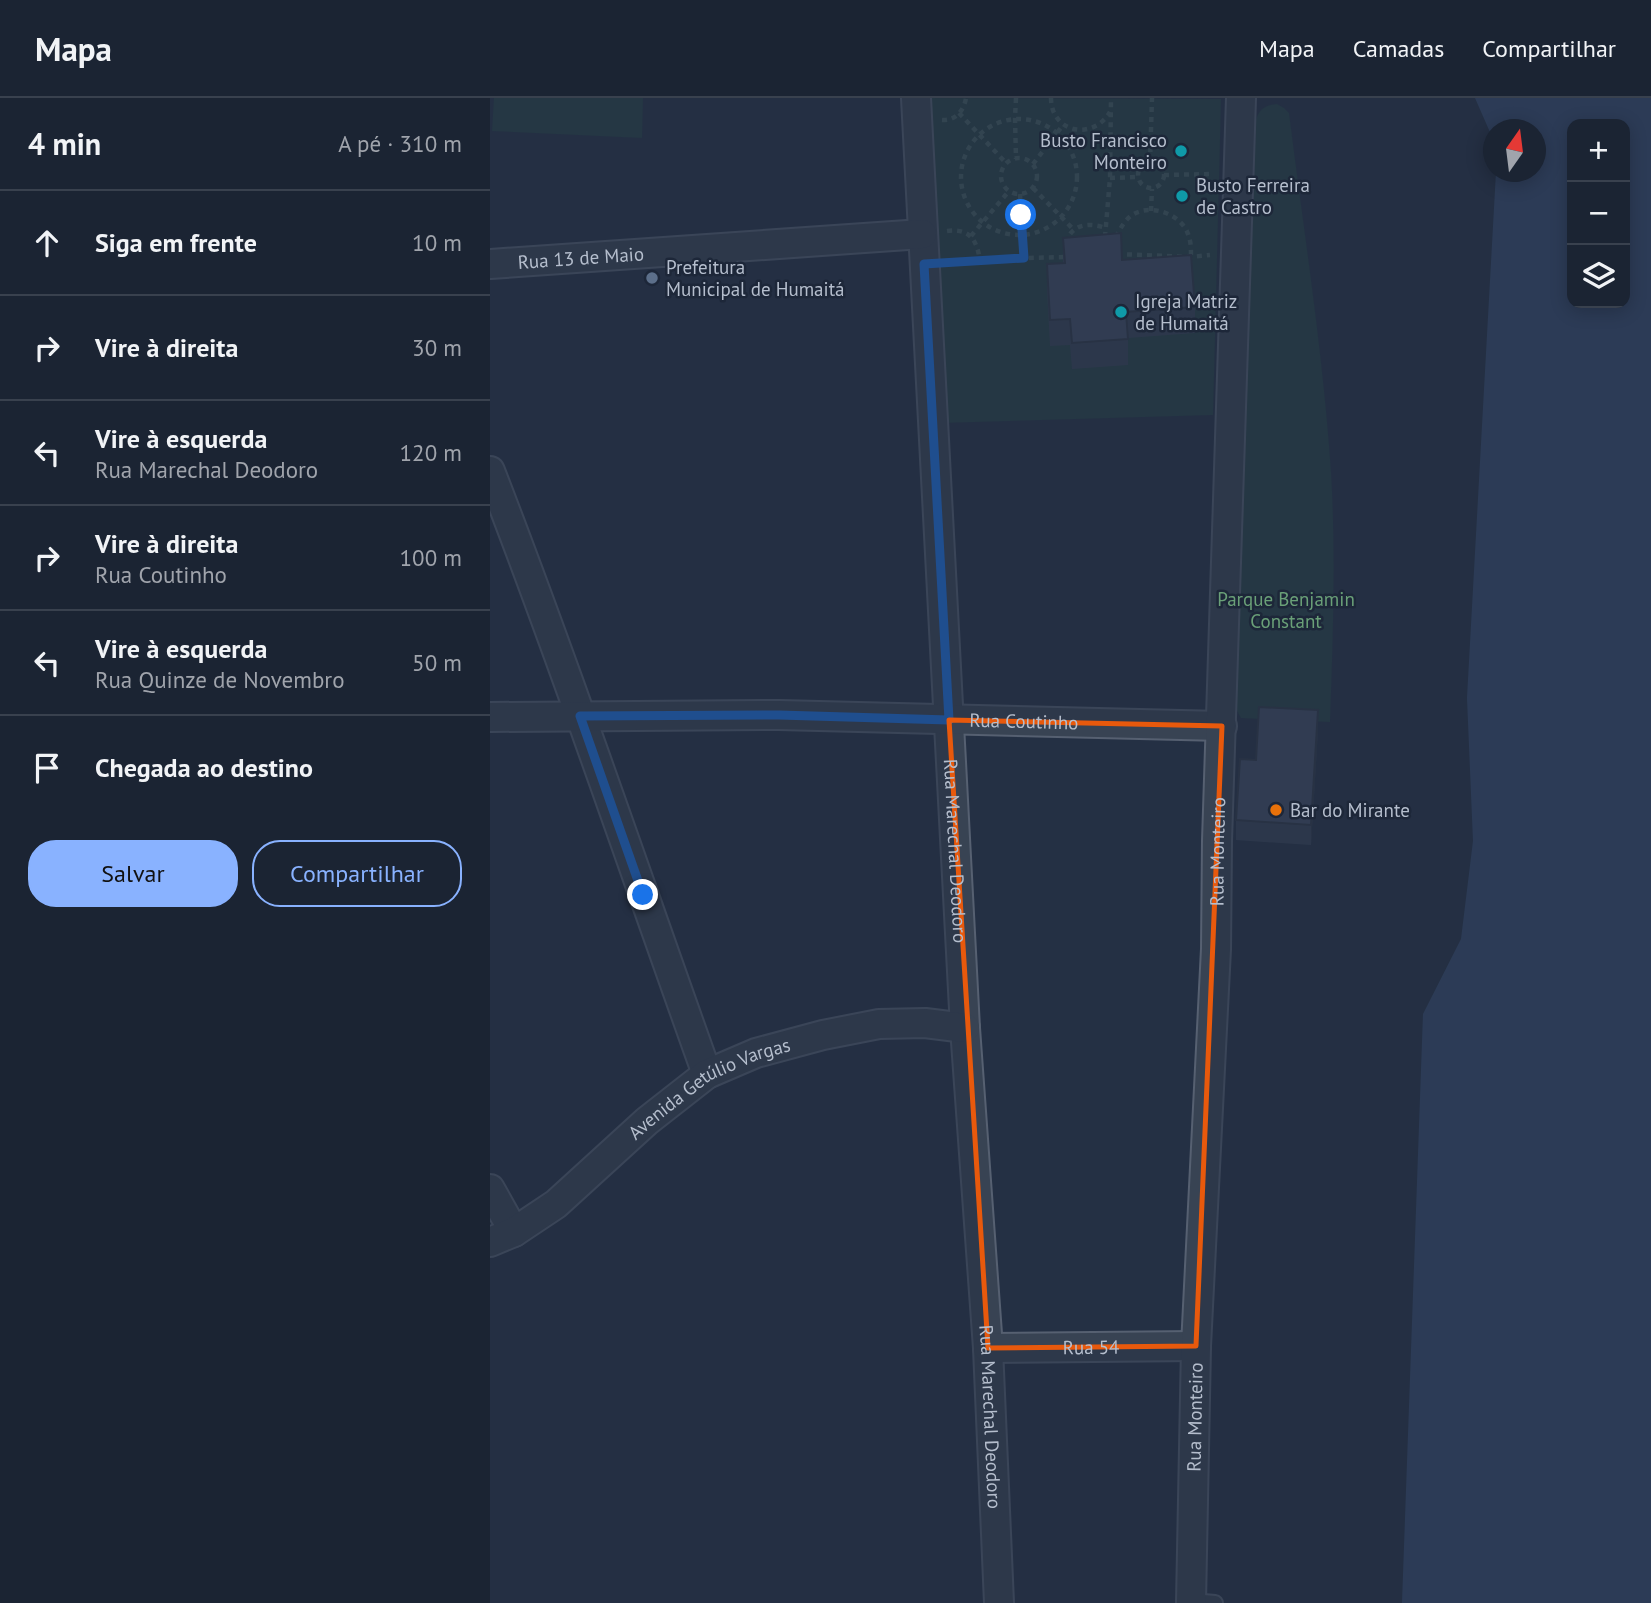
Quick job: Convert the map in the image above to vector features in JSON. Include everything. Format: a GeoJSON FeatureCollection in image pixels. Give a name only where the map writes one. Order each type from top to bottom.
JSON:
{"type":"FeatureCollection","features":[{"type":"Feature","properties":{"kind":"street","name":"Rua Marechal Deodoro"},"geometry":{"type":"LineString","coordinates":[[916,98],[965,1028],[988,1348],[999,1603]]}},
{"type":"Feature","properties":{"kind":"street","name":"Rua Monteiro"},"geometry":{"type":"LineString","coordinates":[[1199,1602],[1196,1346],[1216,949],[1217,841],[1241,98]]}},
{"type":"Feature","properties":{"kind":"street","name":"Rua 13 de Maio"},"geometry":{"type":"LineString","coordinates":[[490,264],[922,234]]}},
{"type":"Feature","properties":{"kind":"street"},"geometry":{"type":"LineString","coordinates":[[490,471],[707,1074]]}},
{"type":"Feature","properties":{"kind":"street","name":"Rua Coutinho"},"geometry":{"type":"LineString","coordinates":[[490,717],[779,715],[1222,726]]}},
{"type":"Feature","properties":{"kind":"street","name":"Avenida Getúlio Vargas"},"geometry":{"type":"LineString","coordinates":[[502,1237],[556,1203],[647,1121],[707,1074],[756,1053],[823,1035],[879,1024],[925,1023],[965,1028]]}},
{"type":"Feature","properties":{"kind":"street"},"geometry":{"type":"LineString","coordinates":[[490,1189],[502,1237]]}},
{"type":"Feature","properties":{"kind":"street","name":"Rua 54"},"geometry":{"type":"LineString","coordinates":[[988,1348],[1196,1346]]}},
{"type":"Feature","properties":{"kind":"path"},"geometry":{"type":"LineString","coordinates":[[1016,98],[1016,159]]}},
{"type":"Feature","properties":{"kind":"path"},"geometry":{"type":"LineString","coordinates":[[1051,98],[1055,115],[1069,128],[1087,130],[1101,123],[1111,111]]}},
{"type":"Feature","properties":{"kind":"path"},"geometry":{"type":"LineString","coordinates":[[1105,242],[1112,98]]}},
{"type":"Feature","properties":{"kind":"path"},"geometry":{"type":"LineString","coordinates":[[1150,162],[1152,98]]}},
{"type":"Feature","properties":{"kind":"path"},"geometry":{"type":"LineString","coordinates":[[959,113],[1006,163]]}},
{"type":"Feature","properties":{"kind":"path"},"geometry":{"type":"LineString","coordinates":[[1015,118],[1040,121],[1058,132],[1073,153],[1077,176],[1074,198],[1061,217],[1042,231],[1022,236],[1003,234],[982,223],[972,213],[962,189],[964,160],[979,134],[993,123],[1015,118]]}},
{"type":"Feature","properties":{"kind":"path"},"geometry":{"type":"LineString","coordinates":[[1033,164],[1063,125]]}},
{"type":"Feature","properties":{"kind":"path"},"geometry":{"type":"LineString","coordinates":[[1024,158],[1033,164],[1038,173],[1036,183],[1029,192],[1020,194],[1009,191],[1001,174],[1006,163],[1024,158]]}},
{"type":"Feature","properties":{"kind":"path"},"geometry":{"type":"LineString","coordinates":[[1150,162],[1158,164],[1164,175],[1162,183],[1152,189],[1144,187],[1137,177],[1142,165],[1150,162]]}},
{"type":"Feature","properties":{"kind":"path"},"geometry":{"type":"LineString","coordinates":[[1164,175],[1239,174]]}},
{"type":"Feature","properties":{"kind":"path"},"geometry":{"type":"LineString","coordinates":[[1110,178],[1137,177]]}},
{"type":"Feature","properties":{"kind":"path"},"geometry":{"type":"LineString","coordinates":[[1034,187],[1074,230]]}},
{"type":"Feature","properties":{"kind":"path"},"geometry":{"type":"LineString","coordinates":[[1151,211],[1152,189]]}},
{"type":"Feature","properties":{"kind":"path"},"geometry":{"type":"LineString","coordinates":[[971,236],[1009,191]]}},
{"type":"Feature","properties":{"kind":"path"},"geometry":{"type":"LineString","coordinates":[[1020,194],[1024,258]]}},
{"type":"Feature","properties":{"kind":"path"},"geometry":{"type":"LineString","coordinates":[[1120,253],[1114,246],[1121,227],[1132,215],[1151,211],[1171,215],[1184,226],[1188,234],[1191,257]]}},
{"type":"Feature","properties":{"kind":"path"},"geometry":{"type":"LineString","coordinates":[[1064,257],[1068,236],[1074,230],[1085,224],[1105,228]]}},
{"type":"Feature","properties":{"kind":"path"},"geometry":{"type":"LineString","coordinates":[[922,234],[956,230],[971,236],[979,248],[980,261]]}},
{"type":"Feature","properties":{"kind":"path"},"geometry":{"type":"LineString","coordinates":[[1112,254],[1191,257],[1236,253]]}},
{"type":"Feature","properties":{"kind":"path"},"geometry":{"type":"LineString","coordinates":[[924,264],[1077,257]]}},
{"type":"Feature","properties":{"kind":"highlighted area"},"geometry":{"type":"Polygon","coordinates":[[[949,720],[1222,726],[1196,1346],[988,1348],[949,720]]]}},
{"type":"Feature","properties":{"kind":"green space"},"geometry":{"type":"Polygon","coordinates":[[[494,98],[643,98],[642,138],[492,131],[494,98]]]}},
{"type":"Feature","properties":{"kind":"green space"},"geometry":{"type":"Polygon","coordinates":[[[923,98],[1221,99],[1213,415],[940,423],[923,98]]]}},
{"type":"Feature","properties":{"kind":"green space","name":"Parque Benjamin Constant"},"geometry":{"type":"Polygon","coordinates":[[[1277,104],[1289,113],[1328,427],[1334,565],[1330,722],[1241,718],[1236,709],[1256,120],[1263,108],[1277,104]]]}},
{"type":"Feature","properties":{"kind":"water"},"geometry":{"type":"Polygon","coordinates":[[[1475,98],[1651,98],[1651,1603],[1402,1603],[1423,1014],[1461,939],[1473,841],[1467,698],[1495,182],[1546,182],[1546,119],[1484,119],[1475,98]]]}},
{"type":"Feature","properties":{"kind":"building","name":"Igreja Matriz de Humaitá"},"geometry":{"type":"Polygon","coordinates":[[[1121,233],[1122,260],[1191,255],[1195,307],[1126,312],[1128,339],[1072,343],[1070,319],[1050,320],[1047,264],[1065,263],[1063,238],[1121,233]]]}},
{"type":"Feature","properties":{"kind":"building","name":"Bar do Mirante"},"geometry":{"type":"Polygon","coordinates":[[[1259,707],[1318,710],[1311,825],[1236,820],[1240,759],[1256,760],[1259,707]]]}},
{"type":"Feature","properties":{"kind":"place","name":"Busto Francisco Monteiro"},"geometry":{"type":"Point","coordinates":[1181,151]}},
{"type":"Feature","properties":{"kind":"place","name":"Busto Ferreira de Castro"},"geometry":{"type":"Point","coordinates":[1182,196]}},
{"type":"Feature","properties":{"kind":"place","name":"Prefeitura Municipal de Humaitá"},"geometry":{"type":"Point","coordinates":[652,278]}},
{"type":"Feature","properties":{"kind":"place","name":"Igreja Matriz de Humaitá"},"geometry":{"type":"Point","coordinates":[1121,312]}},
{"type":"Feature","properties":{"kind":"place","name":"Bar do Mirante"},"geometry":{"type":"Point","coordinates":[1276,810]}},
{"type":"Feature","properties":{"kind":"route"},"geometry":{"type":"LineString","coordinates":[[643,895],[580,716],[779,715],[949,720],[924,264],[1024,258],[1021,215]]}}]}
